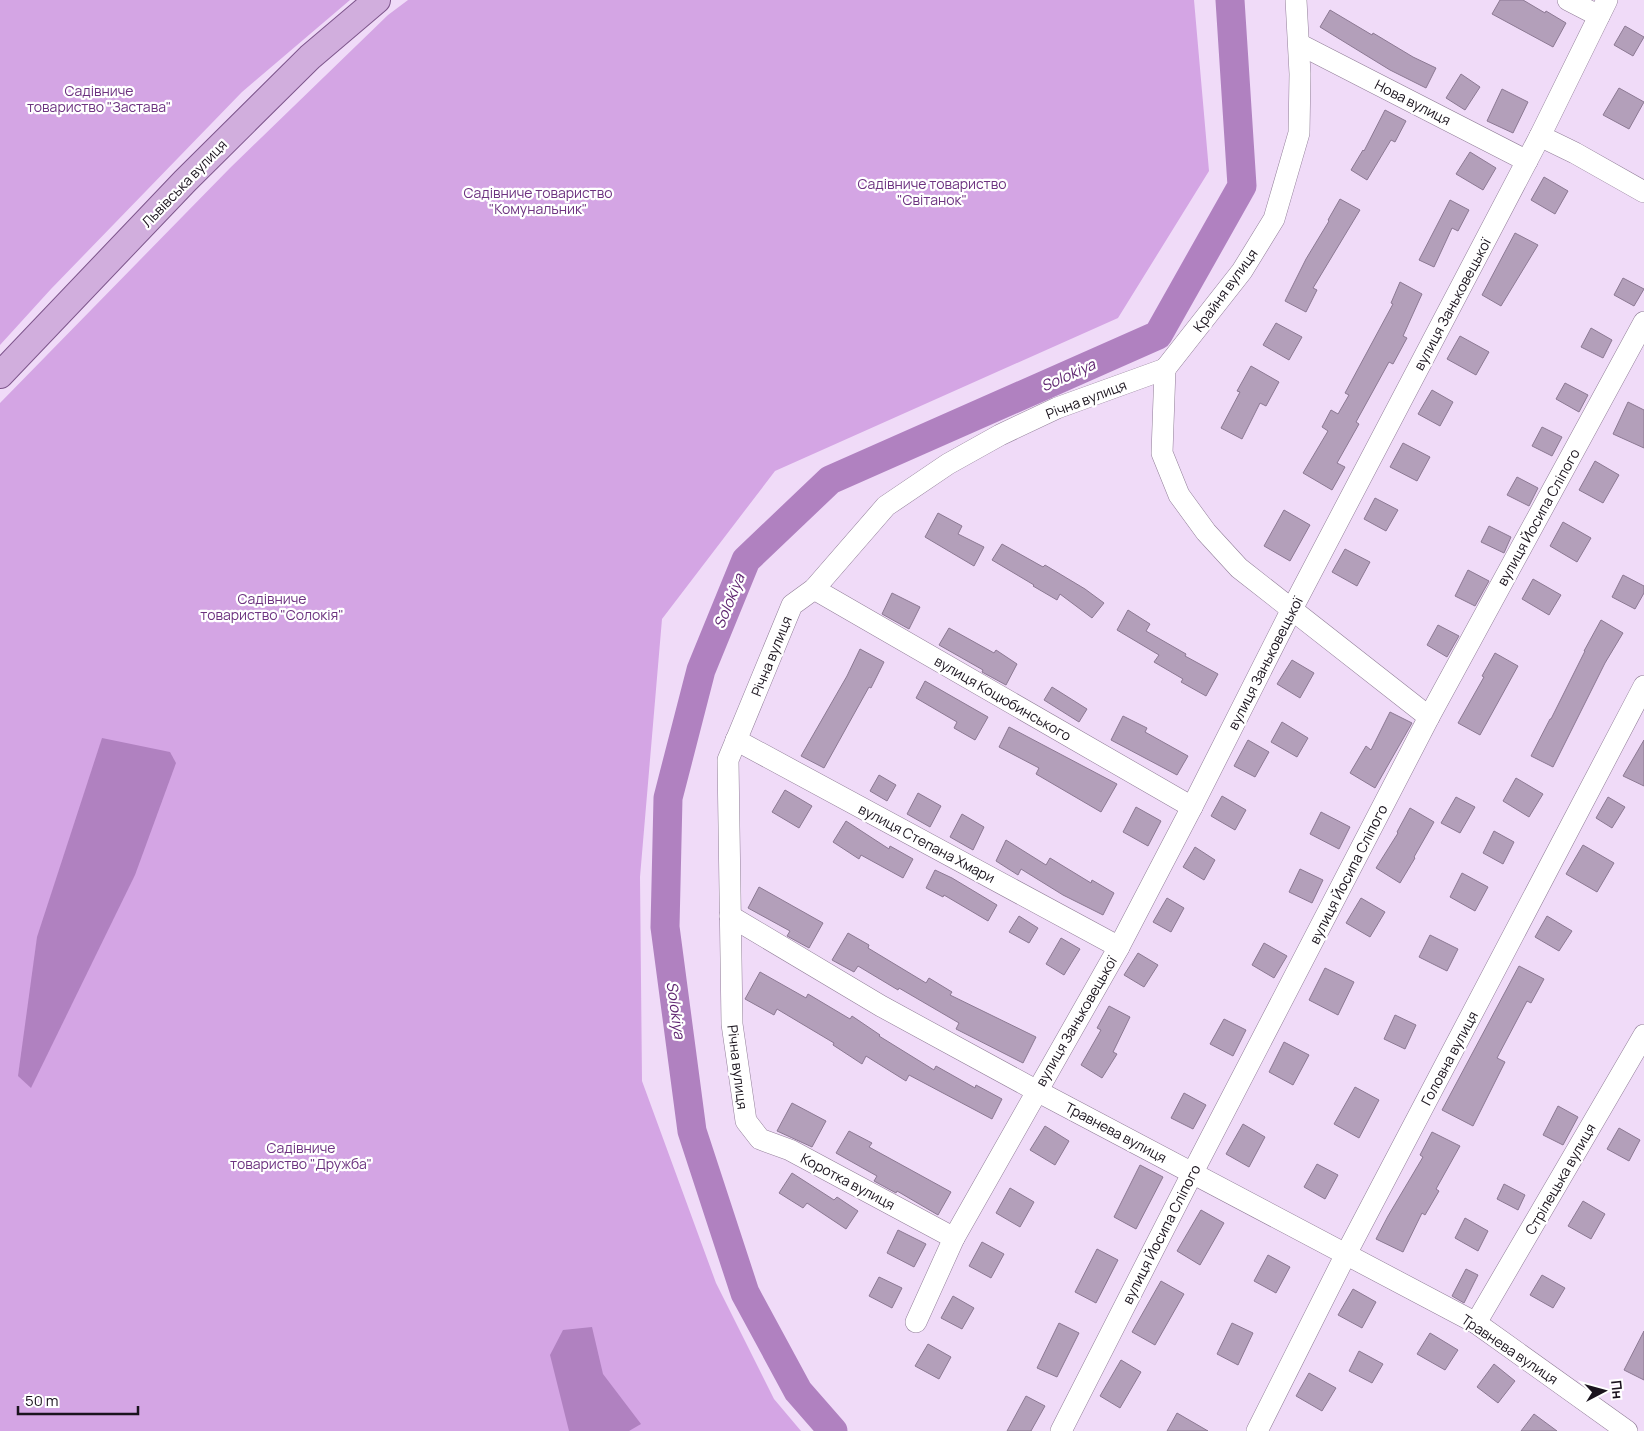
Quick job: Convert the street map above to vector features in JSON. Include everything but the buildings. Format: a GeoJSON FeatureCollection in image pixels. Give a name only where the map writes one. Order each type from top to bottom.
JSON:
{"type":"FeatureCollection","features":[{"type":"Feature","properties":{"kind":"main road","name":"Львівська вулиця"},"geometry":{"type":"LineString","coordinates":[[0,375],[185,181],[310,57],[377,0]]}},
{"type":"Feature","properties":{"kind":"street","name":"Крайня вулиця"},"geometry":{"type":"LineString","coordinates":[[1165,369],[1242,271],[1274,219],[1299,133],[1299,44],[1296,0]]}},
{"type":"Feature","properties":{"kind":"street"},"geometry":{"type":"LineString","coordinates":[[1568,0],[1603,8]]}},
{"type":"Feature","properties":{"kind":"street","name":"вулиця Заньковецької"},"geometry":{"type":"LineString","coordinates":[[916,1322],[954,1238],[1119,947],[1292,609],[1540,136],[1603,8]]}},
{"type":"Feature","properties":{"kind":"street","name":"Нова вулиця"},"geometry":{"type":"LineString","coordinates":[[1299,44],[1527,161]]}},
{"type":"Feature","properties":{"kind":"street"},"geometry":{"type":"LineString","coordinates":[[1540,136],[1575,153],[1644,192]]}},
{"type":"Feature","properties":{"kind":"street","name":"вулиця Йосипа Сліпого"},"geometry":{"type":"LineString","coordinates":[[1061,1431],[1429,717],[1644,322]]}},
{"type":"Feature","properties":{"kind":"street"},"geometry":{"type":"LineString","coordinates":[[1165,369],[1162,453],[1179,495],[1206,532],[1238,568],[1429,717]]}},
{"type":"Feature","properties":{"kind":"street","name":"Річна вулиця"},"geometry":{"type":"LineString","coordinates":[[746,1121],[732,1024],[728,760],[792,605],[814,589],[886,506],[948,464],[1057,408],[1165,369]]}},
{"type":"Feature","properties":{"kind":"street","name":"вулиця Коцюбинського"},"geometry":{"type":"LineString","coordinates":[[814,589],[1192,807]]}},
{"type":"Feature","properties":{"kind":"street","name":"Головна вулиця"},"geometry":{"type":"LineString","coordinates":[[1257,1431],[1346,1254],[1644,686]]}},
{"type":"Feature","properties":{"kind":"street","name":"вулиця Степана Хмари"},"geometry":{"type":"LineString","coordinates":[[736,740],[1119,947]]}},
{"type":"Feature","properties":{"kind":"street","name":"Травнева вулиця"},"geometry":{"type":"LineString","coordinates":[[730,916],[881,1006],[1036,1091],[1193,1172],[1476,1323],[1627,1431]]}},
{"type":"Feature","properties":{"kind":"street","name":"Стрілецька вулиця"},"geometry":{"type":"LineString","coordinates":[[1476,1323],[1644,1035]]}},
{"type":"Feature","properties":{"kind":"street","name":"Коротка вулиця"},"geometry":{"type":"LineString","coordinates":[[746,1121],[760,1139],[790,1150],[954,1238]]}},
{"type":"Feature","properties":{"kind":"green space","name":"Садівниче товариство \"Застава\""},"geometry":{"type":"Polygon","coordinates":[[[0,0],[350,0],[242,92],[51,289],[0,345],[0,0]]]}},
{"type":"Feature","properties":{"kind":"green space"},"geometry":{"type":"Polygon","coordinates":[[[408,0],[1194,0],[1209,171],[1118,318],[775,471],[662,619],[640,877],[642,1081],[716,1283],[774,1399],[801,1431],[0,1431],[0,403],[230,168],[388,15],[408,0]]]}},
{"type":"Feature","properties":{"kind":"shaded area"},"geometry":{"type":"Polygon","coordinates":[[[102,738],[170,752],[176,763],[135,875],[31,1088],[18,1076],[37,937],[102,738]]]}},
{"type":"Feature","properties":{"kind":"shaded area"},"geometry":{"type":"Polygon","coordinates":[[[592,1327],[603,1374],[641,1424],[629,1431],[569,1431],[550,1355],[563,1330],[592,1327]]]}},
{"type":"Feature","properties":{"kind":"waterway","name":"Solokiya"},"geometry":{"type":"LineString","coordinates":[[833,1431],[798,1391],[745,1293],[692,1131],[665,927],[668,798],[701,670],[746,560],[830,480],[1158,335],[1242,186],[1230,0]]}},
{"type":"Feature","properties":{"kind":"park label","name":"Садівниче товариство \"Світанок\""},"geometry":{"type":"Point","coordinates":[932,192]}},
{"type":"Feature","properties":{"kind":"park label","name":"Садівниче товариство \"Комунальник\""},"geometry":{"type":"Point","coordinates":[538,200]}},
{"type":"Feature","properties":{"kind":"park label","name":"Садівниче товариство \"Солокія\""},"geometry":{"type":"Point","coordinates":[272,606]}},
{"type":"Feature","properties":{"kind":"park label","name":"Садівниче товариство \"Дружба\""},"geometry":{"type":"Point","coordinates":[301,1156]}}]}
